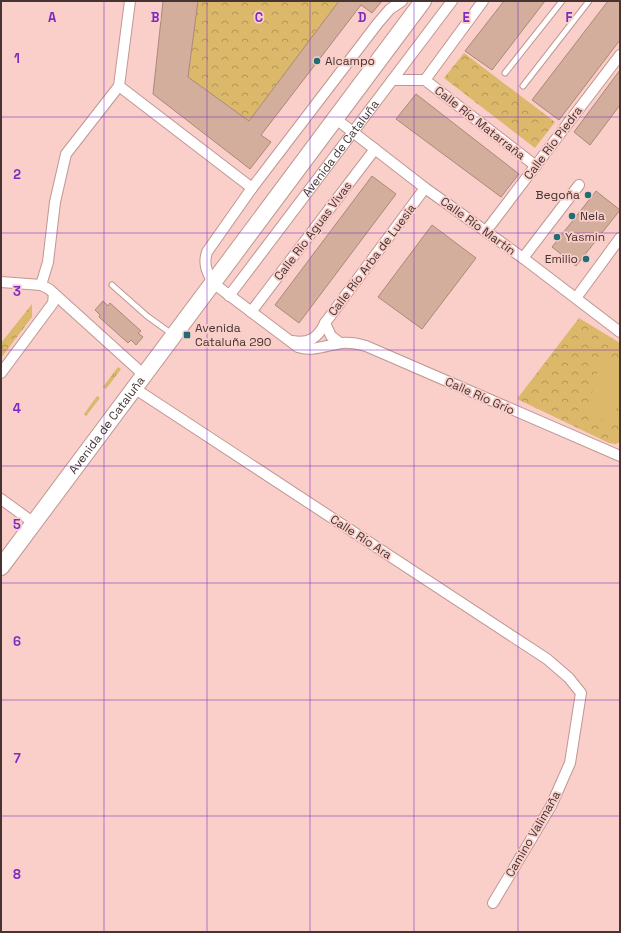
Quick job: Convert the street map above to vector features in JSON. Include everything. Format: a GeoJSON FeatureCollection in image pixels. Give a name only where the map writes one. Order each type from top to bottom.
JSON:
{"type":"FeatureCollection","features":[{"type":"Feature","properties":{"kind":"main road","name":"Avenida de Cataluña"},"geometry":{"type":"LineString","coordinates":[[1,567],[424,1]]}},
{"type":"Feature","properties":{"kind":"street"},"geometry":{"type":"LineString","coordinates":[[41,285],[48,262],[55,202],[66,154],[119,86],[130,1]]}},
{"type":"Feature","properties":{"kind":"street"},"geometry":{"type":"LineString","coordinates":[[213,283],[205,267],[207,252],[252,188],[378,23],[390,9],[402,1]]}},
{"type":"Feature","properties":{"kind":"street","name":"Avenida de Cataluña"},"geometry":{"type":"LineString","coordinates":[[230,296],[452,1]]}},
{"type":"Feature","properties":{"kind":"street","name":"Calle Río Matarraña"},"geometry":{"type":"LineString","coordinates":[[425,80],[483,1]]}},
{"type":"Feature","properties":{"kind":"street","name":"Calle Río Piedra"},"geometry":{"type":"LineString","coordinates":[[486,231],[620,55]]}},
{"type":"Feature","properties":{"kind":"street","name":"Calle Río Matarraña"},"geometry":{"type":"LineString","coordinates":[[392,80],[425,80],[536,166]]}},
{"type":"Feature","properties":{"kind":"street"},"geometry":{"type":"LineString","coordinates":[[119,86],[252,188]]}},
{"type":"Feature","properties":{"kind":"street","name":"Calle Río Martín"},"geometry":{"type":"LineString","coordinates":[[336,118],[425,188],[523,258],[620,332]]}},
{"type":"Feature","properties":{"kind":"street","name":"Calle Río Aguas Vivas"},"geometry":{"type":"LineString","coordinates":[[252,312],[375,149]]}},
{"type":"Feature","properties":{"kind":"street"},"geometry":{"type":"LineString","coordinates":[[523,258],[579,185]]}},
{"type":"Feature","properties":{"kind":"street","name":"Calle Río Arba de Luesia"},"geometry":{"type":"LineString","coordinates":[[320,333],[325,322],[425,188]]}},
{"type":"Feature","properties":{"kind":"street"},"geometry":{"type":"LineString","coordinates":[[576,298],[620,238]]}},
{"type":"Feature","properties":{"kind":"street"},"geometry":{"type":"LineString","coordinates":[[1,282],[41,285],[144,375]]}},
{"type":"Feature","properties":{"kind":"street","name":"Calle Río Grío"},"geometry":{"type":"LineString","coordinates":[[213,283],[290,341],[302,348],[319,349],[336,345],[355,344],[366,346],[619,456]]}},
{"type":"Feature","properties":{"kind":"street"},"geometry":{"type":"LineString","coordinates":[[1,373],[56,299]]}},
{"type":"Feature","properties":{"kind":"street"},"geometry":{"type":"LineString","coordinates":[[325,322],[336,345]]}},
{"type":"Feature","properties":{"kind":"street"},"geometry":{"type":"LineString","coordinates":[[290,341],[307,341],[320,333],[327,343],[336,345]]}},
{"type":"Feature","properties":{"kind":"street","name":"Calle Río Ara"},"geometry":{"type":"LineString","coordinates":[[134,388],[547,659],[569,678],[581,693]]}},
{"type":"Feature","properties":{"kind":"street"},"geometry":{"type":"LineString","coordinates":[[1,499],[34,523]]}},
{"type":"Feature","properties":{"kind":"street","name":"Camino Valimaña"},"geometry":{"type":"LineString","coordinates":[[493,903],[551,806],[570,763],[581,693]]}},
{"type":"Feature","properties":{"kind":"lane"},"geometry":{"type":"LineString","coordinates":[[505,74],[562,1]]}},
{"type":"Feature","properties":{"kind":"lane"},"geometry":{"type":"LineString","coordinates":[[523,86],[589,1]]}},
{"type":"Feature","properties":{"kind":"lane"},"geometry":{"type":"LineString","coordinates":[[112,285],[148,316],[174,335]]}},
{"type":"Feature","properties":{"kind":"green space"},"geometry":{"type":"Polygon","coordinates":[[[198,1],[339,1],[249,121],[188,77],[198,1]]]}},
{"type":"Feature","properties":{"kind":"green space"},"geometry":{"type":"Polygon","coordinates":[[[464,53],[555,122],[535,148],[444,78],[464,53]]]}},
{"type":"Feature","properties":{"kind":"green space"},"geometry":{"type":"Polygon","coordinates":[[[32,304],[32,317],[1,358],[1,343],[32,304]]]}},
{"type":"Feature","properties":{"kind":"green space"},"geometry":{"type":"Polygon","coordinates":[[[579,318],[620,343],[620,442],[616,444],[609,443],[517,399],[579,318]]]}},
{"type":"Feature","properties":{"kind":"green space"},"geometry":{"type":"Polygon","coordinates":[[[601,359],[620,364],[620,396],[613,422],[586,415],[601,359]]]}},
{"type":"Feature","properties":{"kind":"green space"},"geometry":{"type":"Polygon","coordinates":[[[118,367],[121,369],[106,389],[103,387],[118,367]]]}},
{"type":"Feature","properties":{"kind":"green space"},"geometry":{"type":"Polygon","coordinates":[[[97,396],[100,398],[86,416],[84,414],[97,396]]]}},
{"type":"Feature","properties":{"kind":"building"},"geometry":{"type":"Polygon","coordinates":[[[163,1],[198,1],[188,77],[249,121],[339,1],[382,1],[372,13],[361,5],[261,135],[271,142],[250,169],[153,94],[163,1]]]}},
{"type":"Feature","properties":{"kind":"building"},"geometry":{"type":"Polygon","coordinates":[[[504,1],[545,1],[492,70],[465,51],[504,1]]]}},
{"type":"Feature","properties":{"kind":"building"},"geometry":{"type":"Polygon","coordinates":[[[608,1],[620,1],[620,40],[559,120],[532,100],[608,1]]]}},
{"type":"Feature","properties":{"kind":"building"},"geometry":{"type":"Polygon","coordinates":[[[620,70],[620,105],[590,145],[574,132],[620,70]]]}},
{"type":"Feature","properties":{"kind":"building"},"geometry":{"type":"Polygon","coordinates":[[[416,94],[519,174],[501,197],[396,119],[416,94]]]}},
{"type":"Feature","properties":{"kind":"building"},"geometry":{"type":"Polygon","coordinates":[[[372,176],[396,194],[299,323],[275,305],[372,176]]]}},
{"type":"Feature","properties":{"kind":"building"},"geometry":{"type":"Polygon","coordinates":[[[596,191],[620,210],[576,266],[552,247],[596,191]]]}},
{"type":"Feature","properties":{"kind":"building"},"geometry":{"type":"Polygon","coordinates":[[[432,225],[476,258],[422,329],[378,297],[432,225]]]}},
{"type":"Feature","properties":{"kind":"building"},"geometry":{"type":"Polygon","coordinates":[[[103,301],[108,306],[110,303],[141,331],[138,333],[143,337],[136,345],[131,340],[128,343],[99,317],[100,315],[95,310],[103,301]]]}},
{"type":"Feature","properties":{"kind":"place","name":"Alcampo"},"geometry":{"type":"Point","coordinates":[317,61]}},
{"type":"Feature","properties":{"kind":"place","name":"Begoña"},"geometry":{"type":"Point","coordinates":[588,195]}},
{"type":"Feature","properties":{"kind":"place","name":"Nela"},"geometry":{"type":"Point","coordinates":[572,216]}},
{"type":"Feature","properties":{"kind":"place","name":"Yasmin"},"geometry":{"type":"Point","coordinates":[557,237]}},
{"type":"Feature","properties":{"kind":"place","name":"Emilio"},"geometry":{"type":"Point","coordinates":[586,259]}},
{"type":"Feature","properties":{"kind":"place","name":"Avenida Cataluña 290"},"geometry":{"type":"Point","coordinates":[187,335]}}]}
